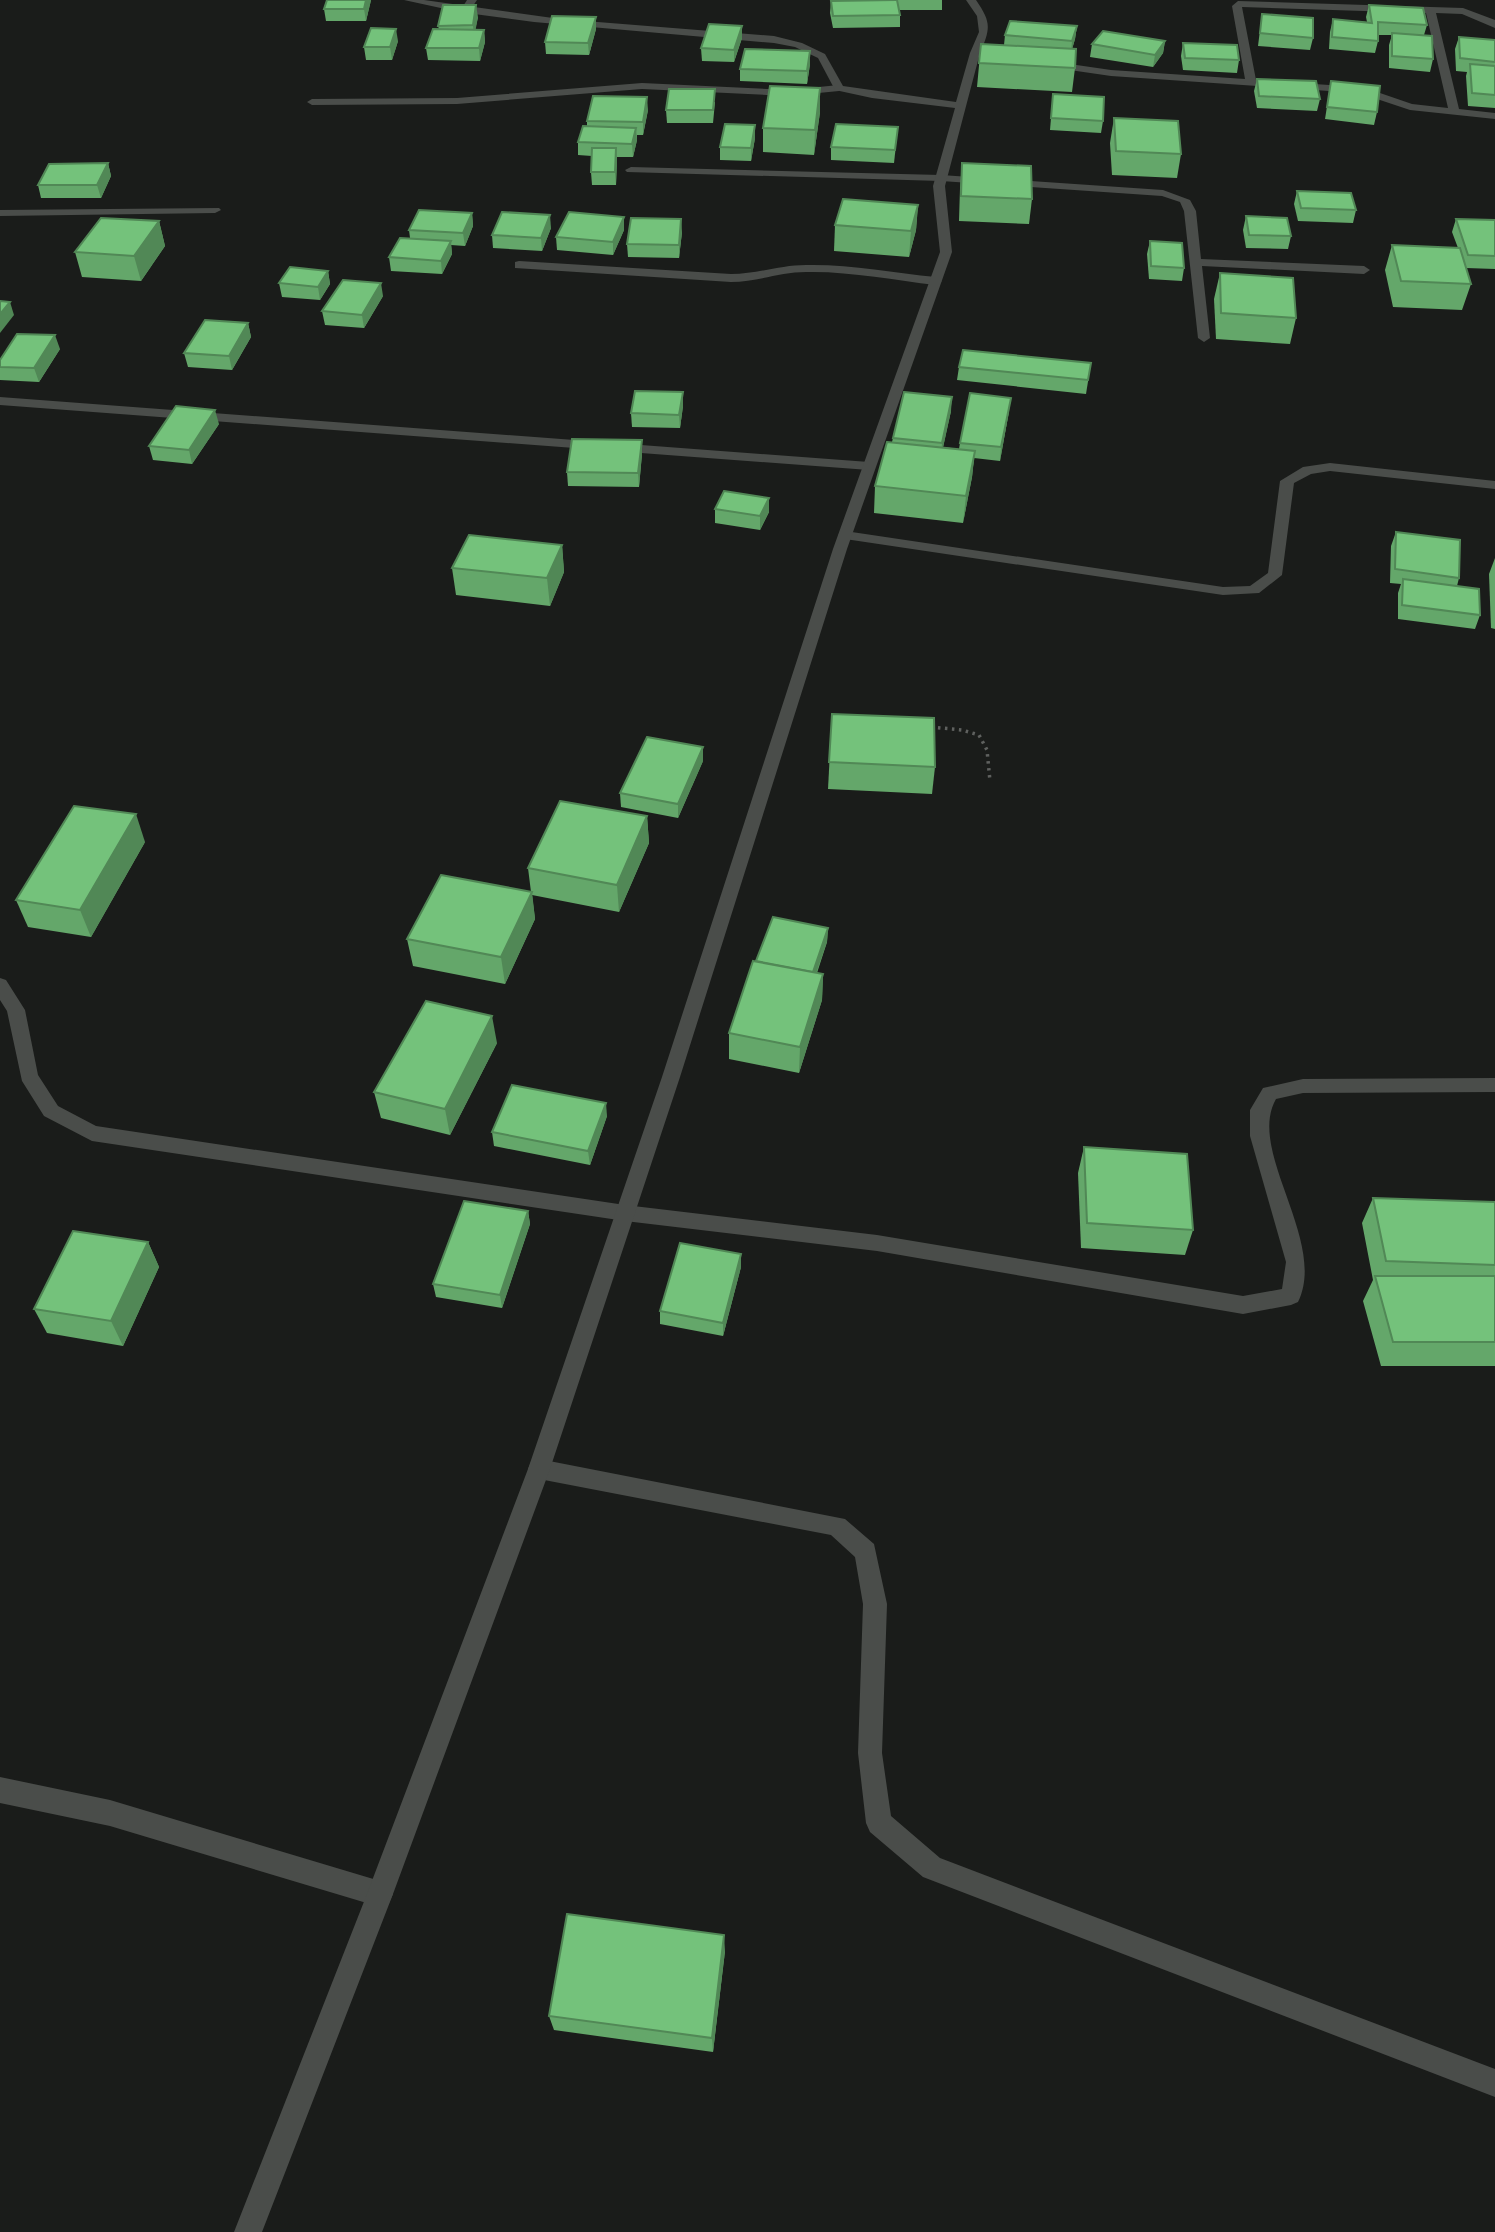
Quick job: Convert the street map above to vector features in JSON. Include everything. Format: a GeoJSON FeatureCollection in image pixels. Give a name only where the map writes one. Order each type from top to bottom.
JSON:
{"type":"FeatureCollection","features":[{"type":"Feature","properties":{"kind":"street"},"geometry":{"type":"LineString","coordinates":[[409,0],[465,11],[609,27],[765,38],[799,45],[819,54],[839,88]]}},
{"type":"Feature","properties":{"kind":"street"},"geometry":{"type":"LineString","coordinates":[[465,11],[472,0]]}},
{"type":"Feature","properties":{"kind":"street"},"geometry":{"type":"LineString","coordinates":[[248,2232],[380,1894],[539,1469],[845,535],[946,252],[939,186],[961,106],[982,54],[982,16],[971,0]]}},
{"type":"Feature","properties":{"kind":"street"},"geometry":{"type":"LineString","coordinates":[[1472,0],[1476,14]]}},
{"type":"Feature","properties":{"kind":"street"},"geometry":{"type":"LineString","coordinates":[[1251,83],[1237,6],[1241,3],[1430,10],[1476,14],[1495,25]]}},
{"type":"Feature","properties":{"kind":"street"},"geometry":{"type":"LineString","coordinates":[[1430,10],[1454,111]]}},
{"type":"Feature","properties":{"kind":"street"},"geometry":{"type":"LineString","coordinates":[[1043,63],[1111,74],[1344,89],[1376,95],[1398,104],[1495,116]]}},
{"type":"Feature","properties":{"kind":"street"},"geometry":{"type":"LineString","coordinates":[[312,102],[473,100],[643,86],[763,94],[806,93],[839,88],[872,96],[961,106]]}},
{"type":"Feature","properties":{"kind":"street"},"geometry":{"type":"LineString","coordinates":[[631,170],[941,178],[1129,190],[1184,200],[1190,211],[1204,338]]}},
{"type":"Feature","properties":{"kind":"street"},"geometry":{"type":"LineString","coordinates":[[0,213],[215,210]]}},
{"type":"Feature","properties":{"kind":"street"},"geometry":{"type":"LineString","coordinates":[[1195,261],[1364,270]]}},
{"type":"Feature","properties":{"kind":"street"},"geometry":{"type":"LineString","coordinates":[[519,265],[731,278],[752,278],[785,269],[809,268],[936,281]]}},
{"type":"Feature","properties":{"kind":"street"},"geometry":{"type":"LineString","coordinates":[[0,401],[869,466]]}},
{"type":"Feature","properties":{"kind":"street"},"geometry":{"type":"LineString","coordinates":[[845,535],[1223,591],[1254,590],[1275,575],[1287,481],[1308,470],[1330,467],[1495,485]]}},
{"type":"Feature","properties":{"kind":"street"},"geometry":{"type":"LineString","coordinates":[[0,985],[16,1010],[29,1076],[51,1111],[92,1133],[625,1213],[877,1242],[1243,1305],[1292,1296],[1296,1262],[1260,1136],[1260,1110],[1270,1093],[1303,1086],[1495,1085]]}},
{"type":"Feature","properties":{"kind":"street"},"geometry":{"type":"LineString","coordinates":[[539,1469],[836,1525],[866,1552],[875,1604],[870,1753],[879,1824],[932,1868],[1495,2083]]}},
{"type":"Feature","properties":{"kind":"street"},"geometry":{"type":"LineString","coordinates":[[0,1790],[110,1813],[380,1894]]}},
{"type":"Feature","properties":{"kind":"path"},"geometry":{"type":"LineString","coordinates":[[920,726],[973,731],[982,735],[987,745],[990,781]]}},
{"type":"Feature","properties":{"kind":"building"},"geometry":{"type":"Polygon","coordinates":[[[327,0],[366,0],[364,9],[324,9],[327,0]]]}},
{"type":"Feature","properties":{"kind":"building"},"geometry":{"type":"Polygon","coordinates":[[[897,0],[900,15],[833,16],[831,1],[897,0]]]}},
{"type":"Feature","properties":{"kind":"building"},"geometry":{"type":"Polygon","coordinates":[[[443,5],[476,5],[473,25],[438,26],[443,5]]]}},
{"type":"Feature","properties":{"kind":"building"},"geometry":{"type":"Polygon","coordinates":[[[1369,5],[1423,8],[1427,25],[1378,22],[1378,41],[1332,37],[1333,19],[1372,23],[1369,5]]]}},
{"type":"Feature","properties":{"kind":"building"},"geometry":{"type":"Polygon","coordinates":[[[1262,14],[1313,18],[1313,38],[1260,33],[1262,14]]]}},
{"type":"Feature","properties":{"kind":"building"},"geometry":{"type":"Polygon","coordinates":[[[552,16],[596,17],[588,43],[545,42],[552,16]]]}},
{"type":"Feature","properties":{"kind":"building"},"geometry":{"type":"Polygon","coordinates":[[[1010,21],[1077,26],[1072,41],[1005,35],[1010,21]]]}},
{"type":"Feature","properties":{"kind":"building"},"geometry":{"type":"Polygon","coordinates":[[[709,24],[742,26],[734,50],[701,48],[709,24]]]}},
{"type":"Feature","properties":{"kind":"building"},"geometry":{"type":"Polygon","coordinates":[[[371,28],[396,29],[390,47],[364,47],[371,28]]]}},
{"type":"Feature","properties":{"kind":"building"},"geometry":{"type":"Polygon","coordinates":[[[433,29],[484,30],[479,48],[426,48],[433,29]]]}},
{"type":"Feature","properties":{"kind":"building"},"geometry":{"type":"Polygon","coordinates":[[[1103,31],[1165,41],[1155,55],[1092,44],[1103,31]]]}},
{"type":"Feature","properties":{"kind":"building"},"geometry":{"type":"Polygon","coordinates":[[[1392,33],[1432,36],[1433,59],[1392,56],[1392,33]]]}},
{"type":"Feature","properties":{"kind":"building"},"geometry":{"type":"Polygon","coordinates":[[[1459,37],[1495,40],[1495,62],[1460,58],[1459,37]]]}},
{"type":"Feature","properties":{"kind":"building"},"geometry":{"type":"Polygon","coordinates":[[[1183,43],[1237,45],[1239,60],[1185,58],[1183,43]]]}},
{"type":"Feature","properties":{"kind":"building"},"geometry":{"type":"Polygon","coordinates":[[[981,44],[1076,49],[1075,68],[979,63],[981,44]]]}},
{"type":"Feature","properties":{"kind":"building"},"geometry":{"type":"Polygon","coordinates":[[[745,49],[810,51],[807,71],[740,69],[745,49]]]}},
{"type":"Feature","properties":{"kind":"building"},"geometry":{"type":"Polygon","coordinates":[[[1470,64],[1495,66],[1495,95],[1472,93],[1470,64]]]}},
{"type":"Feature","properties":{"kind":"building"},"geometry":{"type":"Polygon","coordinates":[[[1257,79],[1316,81],[1320,99],[1259,96],[1257,79]]]}},
{"type":"Feature","properties":{"kind":"building"},"geometry":{"type":"Polygon","coordinates":[[[1331,81],[1380,86],[1377,112],[1327,107],[1331,81]]]}},
{"type":"Feature","properties":{"kind":"building"},"geometry":{"type":"Polygon","coordinates":[[[770,86],[820,88],[815,130],[763,128],[770,86]]]}},
{"type":"Feature","properties":{"kind":"building"},"geometry":{"type":"Polygon","coordinates":[[[669,89],[715,89],[713,110],[666,110],[669,89]]]}},
{"type":"Feature","properties":{"kind":"building"},"geometry":{"type":"Polygon","coordinates":[[[1053,94],[1104,97],[1103,121],[1051,118],[1053,94]]]}},
{"type":"Feature","properties":{"kind":"building"},"geometry":{"type":"Polygon","coordinates":[[[593,96],[647,97],[643,122],[587,121],[593,96]]]}},
{"type":"Feature","properties":{"kind":"building"},"geometry":{"type":"Polygon","coordinates":[[[1114,118],[1178,121],[1181,154],[1116,151],[1114,118]]]}},
{"type":"Feature","properties":{"kind":"building"},"geometry":{"type":"Polygon","coordinates":[[[725,124],[755,125],[751,148],[720,147],[725,124]]]}},
{"type":"Feature","properties":{"kind":"building"},"geometry":{"type":"Polygon","coordinates":[[[836,124],[898,127],[895,150],[831,147],[836,124]]]}},
{"type":"Feature","properties":{"kind":"building"},"geometry":{"type":"Polygon","coordinates":[[[583,126],[636,128],[632,144],[578,142],[583,126]]]}},
{"type":"Feature","properties":{"kind":"building"},"geometry":{"type":"Polygon","coordinates":[[[592,148],[616,148],[615,172],[591,172],[592,148]]]}},
{"type":"Feature","properties":{"kind":"building"},"geometry":{"type":"Polygon","coordinates":[[[108,163],[97,185],[38,185],[49,164],[108,163]]]}},
{"type":"Feature","properties":{"kind":"building"},"geometry":{"type":"Polygon","coordinates":[[[962,163],[1031,166],[1032,199],[961,196],[962,163]]]}},
{"type":"Feature","properties":{"kind":"building"},"geometry":{"type":"Polygon","coordinates":[[[1297,191],[1351,193],[1356,210],[1301,208],[1297,191]]]}},
{"type":"Feature","properties":{"kind":"building"},"geometry":{"type":"Polygon","coordinates":[[[843,199],[918,205],[911,231],[835,225],[843,199]]]}},
{"type":"Feature","properties":{"kind":"building"},"geometry":{"type":"Polygon","coordinates":[[[419,210],[472,213],[463,233],[409,230],[419,210]]]}},
{"type":"Feature","properties":{"kind":"building"},"geometry":{"type":"Polygon","coordinates":[[[502,212],[550,215],[541,238],[492,235],[502,212]]]}},
{"type":"Feature","properties":{"kind":"building"},"geometry":{"type":"Polygon","coordinates":[[[569,212],[624,217],[613,242],[556,237],[569,212]]]}},
{"type":"Feature","properties":{"kind":"building"},"geometry":{"type":"Polygon","coordinates":[[[1246,216],[1287,218],[1291,236],[1249,235],[1246,216]]]}},
{"type":"Feature","properties":{"kind":"building"},"geometry":{"type":"Polygon","coordinates":[[[101,218],[159,221],[134,256],[75,252],[101,218]]]}},
{"type":"Feature","properties":{"kind":"building"},"geometry":{"type":"Polygon","coordinates":[[[631,218],[681,219],[679,245],[627,244],[631,218]]]}},
{"type":"Feature","properties":{"kind":"building"},"geometry":{"type":"Polygon","coordinates":[[[1456,219],[1495,220],[1495,256],[1468,255],[1456,219]]]}},
{"type":"Feature","properties":{"kind":"building"},"geometry":{"type":"Polygon","coordinates":[[[400,238],[451,241],[441,261],[389,257],[400,238]]]}},
{"type":"Feature","properties":{"kind":"building"},"geometry":{"type":"Polygon","coordinates":[[[1150,241],[1182,243],[1184,268],[1151,266],[1150,241]]]}},
{"type":"Feature","properties":{"kind":"building"},"geometry":{"type":"Polygon","coordinates":[[[1392,245],[1460,248],[1471,284],[1401,281],[1392,245]]]}},
{"type":"Feature","properties":{"kind":"building"},"geometry":{"type":"Polygon","coordinates":[[[290,267],[328,271],[318,287],[279,283],[290,267]]]}},
{"type":"Feature","properties":{"kind":"building"},"geometry":{"type":"Polygon","coordinates":[[[1220,273],[1293,278],[1296,318],[1221,313],[1220,273]]]}},
{"type":"Feature","properties":{"kind":"building"},"geometry":{"type":"Polygon","coordinates":[[[343,280],[381,283],[362,315],[322,311],[343,280]]]}},
{"type":"Feature","properties":{"kind":"building"},"geometry":{"type":"Polygon","coordinates":[[[0,301],[10,302],[0,314],[0,301]]]}},
{"type":"Feature","properties":{"kind":"building"},"geometry":{"type":"Polygon","coordinates":[[[205,320],[248,323],[229,356],[184,353],[205,320]]]}},
{"type":"Feature","properties":{"kind":"building"},"geometry":{"type":"Polygon","coordinates":[[[17,334],[55,335],[34,368],[0,367],[0,360],[17,334]]]}},
{"type":"Feature","properties":{"kind":"building"},"geometry":{"type":"Polygon","coordinates":[[[963,350],[1091,363],[1088,380],[959,367],[963,350]]]}},
{"type":"Feature","properties":{"kind":"building"},"geometry":{"type":"Polygon","coordinates":[[[635,391],[683,392],[679,415],[631,413],[635,391]]]}},
{"type":"Feature","properties":{"kind":"building"},"geometry":{"type":"Polygon","coordinates":[[[904,392],[952,397],[942,443],[893,438],[904,392]]]}},
{"type":"Feature","properties":{"kind":"building"},"geometry":{"type":"Polygon","coordinates":[[[970,393],[1011,398],[1001,447],[960,443],[970,393]]]}},
{"type":"Feature","properties":{"kind":"building"},"geometry":{"type":"Polygon","coordinates":[[[176,406],[215,410],[189,450],[149,446],[176,406]]]}},
{"type":"Feature","properties":{"kind":"building"},"geometry":{"type":"Polygon","coordinates":[[[572,439],[642,440],[638,473],[567,472],[572,439]]]}},
{"type":"Feature","properties":{"kind":"building"},"geometry":{"type":"Polygon","coordinates":[[[887,442],[975,451],[966,496],[875,486],[887,442]]]}},
{"type":"Feature","properties":{"kind":"building"},"geometry":{"type":"Polygon","coordinates":[[[724,491],[769,498],[760,516],[715,509],[724,491]]]}},
{"type":"Feature","properties":{"kind":"building"},"geometry":{"type":"Polygon","coordinates":[[[1396,532],[1460,540],[1459,578],[1395,569],[1396,532]]]}},
{"type":"Feature","properties":{"kind":"building"},"geometry":{"type":"Polygon","coordinates":[[[469,535],[562,545],[547,578],[452,568],[469,535]]]}},
{"type":"Feature","properties":{"kind":"building"},"geometry":{"type":"Polygon","coordinates":[[[1403,579],[1479,589],[1480,615],[1402,605],[1403,579]]]}},
{"type":"Feature","properties":{"kind":"building"},"geometry":{"type":"Polygon","coordinates":[[[832,714],[934,718],[935,767],[829,762],[832,714]]]}},
{"type":"Feature","properties":{"kind":"building"},"geometry":{"type":"Polygon","coordinates":[[[647,737],[703,747],[678,804],[620,793],[647,737]]]}},
{"type":"Feature","properties":{"kind":"building"},"geometry":{"type":"Polygon","coordinates":[[[560,801],[647,816],[617,885],[528,868],[560,801]]]}},
{"type":"Feature","properties":{"kind":"building"},"geometry":{"type":"Polygon","coordinates":[[[74,806],[136,814],[80,910],[16,900],[74,806]]]}},
{"type":"Feature","properties":{"kind":"building"},"geometry":{"type":"Polygon","coordinates":[[[441,875],[532,892],[501,957],[407,939],[441,875]]]}},
{"type":"Feature","properties":{"kind":"building"},"geometry":{"type":"Polygon","coordinates":[[[773,917],[828,928],[813,972],[756,961],[773,917]]]}},
{"type":"Feature","properties":{"kind":"building"},"geometry":{"type":"Polygon","coordinates":[[[753,961],[823,974],[800,1047],[729,1033],[753,961]]]}},
{"type":"Feature","properties":{"kind":"building"},"geometry":{"type":"Polygon","coordinates":[[[426,1001],[492,1016],[445,1109],[374,1092],[426,1001]]]}},
{"type":"Feature","properties":{"kind":"building"},"geometry":{"type":"Polygon","coordinates":[[[512,1085],[606,1103],[588,1151],[492,1132],[512,1085]]]}},
{"type":"Feature","properties":{"kind":"building"},"geometry":{"type":"Polygon","coordinates":[[[1084,1147],[1187,1154],[1193,1230],[1087,1223],[1084,1147]]]}},
{"type":"Feature","properties":{"kind":"building"},"geometry":{"type":"Polygon","coordinates":[[[1373,1198],[1495,1202],[1495,1265],[1386,1261],[1373,1198]]]}},
{"type":"Feature","properties":{"kind":"building"},"geometry":{"type":"Polygon","coordinates":[[[464,1201],[528,1211],[500,1295],[433,1284],[464,1201]]]}},
{"type":"Feature","properties":{"kind":"building"},"geometry":{"type":"Polygon","coordinates":[[[73,1231],[148,1242],[111,1321],[34,1309],[73,1231]]]}},
{"type":"Feature","properties":{"kind":"building"},"geometry":{"type":"Polygon","coordinates":[[[680,1243],[741,1254],[723,1323],[660,1311],[680,1243]]]}},
{"type":"Feature","properties":{"kind":"building"},"geometry":{"type":"Polygon","coordinates":[[[1375,1276],[1495,1276],[1495,1342],[1393,1342],[1375,1276]]]}},
{"type":"Feature","properties":{"kind":"building"},"geometry":{"type":"Polygon","coordinates":[[[567,1914],[724,1935],[712,2038],[549,2016],[567,1914]]]}}]}
